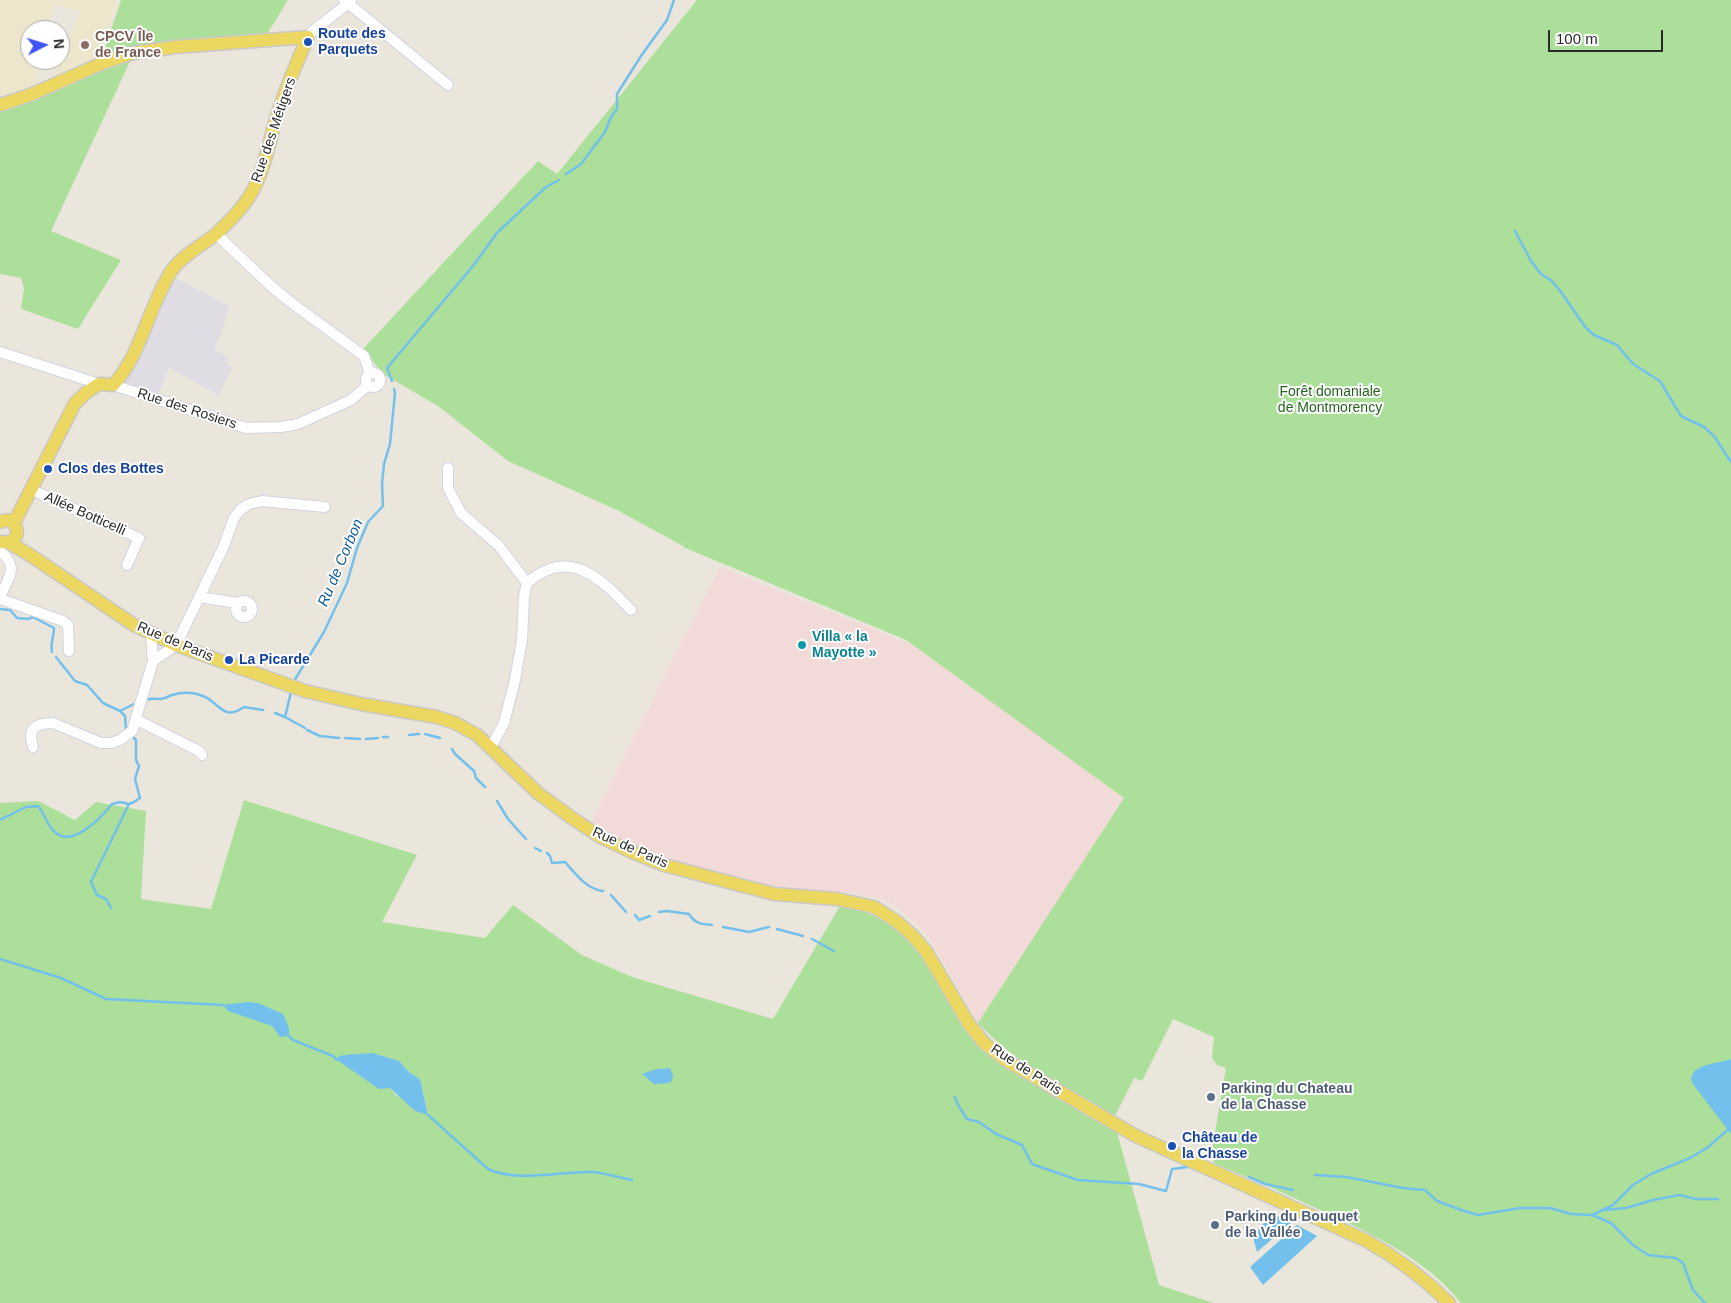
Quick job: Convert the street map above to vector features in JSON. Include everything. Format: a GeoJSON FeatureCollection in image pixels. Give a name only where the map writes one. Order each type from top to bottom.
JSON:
{"type":"FeatureCollection","features":[{"type":"Feature","properties":{"kind":"main road"},"geometry":{"type":"LineString","coordinates":[[0,105],[30,95],[105,62],[133,52],[176,46],[308,37]]}},
{"type":"Feature","properties":{"kind":"main road","name":"Rue des Métigers"},"geometry":{"type":"LineString","coordinates":[[113,385],[122,375],[137,346],[173,269],[184,258],[216,234],[242,208],[258,180],[276,120],[308,37]]}},
{"type":"Feature","properties":{"kind":"main road"},"geometry":{"type":"LineString","coordinates":[[14,523],[75,403],[99,384]]}},
{"type":"Feature","properties":{"kind":"main road","name":"Rue des Rosiers"},"geometry":{"type":"LineString","coordinates":[[99,384],[113,385]]}},
{"type":"Feature","properties":{"kind":"main road"},"geometry":{"type":"LineString","coordinates":[[0,522],[7,520],[14,523],[17,528],[4,542]]}},
{"type":"Feature","properties":{"kind":"main road","name":"Rue de Paris"},"geometry":{"type":"LineString","coordinates":[[4,542],[30,555],[134,625],[176,645],[305,691],[450,721],[477,735],[539,794],[572,818],[599,836],[632,852],[664,865],[774,894],[837,899],[874,907],[896,921],[926,951],[969,1024],[984,1043],[1004,1059],[1136,1136],[1367,1241],[1397,1258],[1434,1288],[1449,1303]]}},
{"type":"Feature","properties":{"kind":"street"},"geometry":{"type":"LineString","coordinates":[[308,37],[348,1],[448,85]]}},
{"type":"Feature","properties":{"kind":"street","name":"Rue des Rosiers"},"geometry":{"type":"LineString","coordinates":[[113,385],[246,428],[281,427],[298,424],[351,400],[368,385],[366,379],[370,374],[364,356],[272,287],[216,234]]}},
{"type":"Feature","properties":{"kind":"street","name":"Rue des Rosiers"},"geometry":{"type":"LineString","coordinates":[[0,352],[99,384]]}},
{"type":"Feature","properties":{"kind":"street"},"geometry":{"type":"LineString","coordinates":[[448,468],[448,488],[462,513],[499,546],[528,583]]}},
{"type":"Feature","properties":{"kind":"street","name":"Allée Botticelli"},"geometry":{"type":"LineString","coordinates":[[32,490],[139,538],[128,565]]}},
{"type":"Feature","properties":{"kind":"street"},"geometry":{"type":"LineString","coordinates":[[153,661],[176,645],[222,548],[234,518],[245,506],[262,501],[325,507]]}},
{"type":"Feature","properties":{"kind":"street"},"geometry":{"type":"LineString","coordinates":[[4,542],[11,563],[10,575],[0,598],[63,621],[68,625],[68,651]]}},
{"type":"Feature","properties":{"kind":"street"},"geometry":{"type":"LineString","coordinates":[[491,747],[504,723],[516,680],[522,640],[524,596],[528,583],[541,571],[548,568],[567,566],[579,568],[606,586],[631,610]]}},
{"type":"Feature","properties":{"kind":"street"},"geometry":{"type":"LineString","coordinates":[[199,597],[238,603]]}},
{"type":"Feature","properties":{"kind":"street"},"geometry":{"type":"LineString","coordinates":[[33,747],[30,739],[31,732],[36,725],[44,723],[53,723],[101,743],[111,743],[120,740],[132,731],[137,720],[153,661],[151,634]]}},
{"type":"Feature","properties":{"kind":"street"},"geometry":{"type":"LineString","coordinates":[[137,720],[199,751],[202,755]]}},
{"type":"Feature","properties":{"kind":"shaded area","name":"CPCV Île de France"},"geometry":{"type":"Polygon","coordinates":[[[0,0],[119,0],[96,63],[52,81],[57,70],[70,70],[70,38],[81,11],[54,5],[50,20],[20,20],[20,70],[39,70],[34,90],[0,102],[0,0]]]}},
{"type":"Feature","properties":{"kind":"shaded area"},"geometry":{"type":"Polygon","coordinates":[[[176,278],[229,306],[220,337],[214,349],[229,357],[226,364],[232,368],[219,395],[169,368],[158,394],[124,383],[164,292],[176,278]]]}},
{"type":"Feature","properties":{"kind":"shaded area"},"geometry":{"type":"Polygon","coordinates":[[[720,567],[910,644],[1029,728],[1120,796],[1143,817],[1093,849],[978,1023],[928,936],[904,913],[890,903],[881,899],[852,893],[787,890],[664,860],[637,850],[590,824],[720,567]]]}},
{"type":"Feature","properties":{"kind":"green space"},"geometry":{"type":"Polygon","coordinates":[[[121,0],[288,0],[266,36],[101,60],[121,0]]]}},
{"type":"Feature","properties":{"kind":"green space","name":"Forêt domaniale de Montmorency"},"geometry":{"type":"Polygon","coordinates":[[[697,0],[1731,0],[1731,1303],[1461,1303],[1431,1273],[1414,1260],[1376,1237],[1292,1197],[1215,1164],[1211,1156],[1226,1068],[1217,1065],[1212,1058],[1214,1037],[1173,1019],[1142,1081],[1134,1078],[1114,1118],[1025,1063],[1008,1051],[978,1023],[1124,798],[906,640],[683,547],[686,541],[683,546],[617,510],[508,461],[438,406],[383,374],[363,349],[538,161],[557,174],[697,0]]]}},
{"type":"Feature","properties":{"kind":"green space"},"geometry":{"type":"Polygon","coordinates":[[[133,55],[51,231],[121,260],[78,329],[21,309],[24,288],[21,278],[0,274],[0,109],[133,55]]]}},
{"type":"Feature","properties":{"kind":"green space"},"geometry":{"type":"Polygon","coordinates":[[[244,800],[417,855],[382,922],[485,938],[513,905],[582,955],[632,977],[773,1019],[840,906],[862,911],[889,922],[907,936],[923,955],[978,1045],[1117,1132],[1159,1285],[1213,1303],[0,1303],[0,803],[38,801],[75,820],[96,802],[146,811],[141,899],[211,909],[244,800]],[[373,1053],[390,1088],[396,1095],[405,1100],[415,1111],[428,1114],[420,1079],[409,1072],[399,1061],[373,1053]]]}},
{"type":"Feature","properties":{"kind":"water"},"geometry":{"type":"Polygon","coordinates":[[[247,1002],[258,1003],[283,1014],[289,1028],[289,1036],[280,1037],[272,1026],[228,1011],[223,1005],[247,1002]]]}},
{"type":"Feature","properties":{"kind":"water"},"geometry":{"type":"Polygon","coordinates":[[[373,1053],[399,1061],[409,1072],[420,1079],[428,1115],[415,1111],[390,1088],[379,1089],[337,1060],[338,1057],[344,1055],[373,1053]]]}},
{"type":"Feature","properties":{"kind":"water"},"geometry":{"type":"Polygon","coordinates":[[[1731,1059],[1731,1134],[1692,1083],[1692,1077],[1698,1068],[1731,1059]]]}},
{"type":"Feature","properties":{"kind":"water"},"geometry":{"type":"Polygon","coordinates":[[[670,1068],[673,1075],[672,1081],[669,1083],[654,1084],[642,1074],[656,1069],[670,1068]]]}},
{"type":"Feature","properties":{"kind":"water"},"geometry":{"type":"Polygon","coordinates":[[[1276,1215],[1291,1223],[1257,1252],[1253,1237],[1266,1220],[1276,1215]]]}},
{"type":"Feature","properties":{"kind":"water"},"geometry":{"type":"Polygon","coordinates":[[[1297,1225],[1317,1236],[1263,1285],[1250,1267],[1297,1225]]]}},
{"type":"Feature","properties":{"kind":"waterway","name":"Ru de Corbon"},"geometry":{"type":"LineString","coordinates":[[566,174],[581,164],[605,132],[611,117],[617,109],[617,94],[667,20],[674,0]]}},
{"type":"Feature","properties":{"kind":"waterway","name":"Ru de Corbon"},"geometry":{"type":"LineString","coordinates":[[392,381],[387,368],[473,266],[497,233],[546,187],[559,180]]}},
{"type":"Feature","properties":{"kind":"waterway"},"geometry":{"type":"LineString","coordinates":[[1515,231],[1531,261],[1541,274],[1552,281],[1586,328],[1594,335],[1617,345],[1633,364],[1660,381],[1681,416],[1704,427],[1714,436],[1731,462]]}},
{"type":"Feature","properties":{"kind":"waterway","name":"Ru de Corbon"},"geometry":{"type":"LineString","coordinates":[[294,681],[324,632],[347,583],[357,548],[368,522],[383,506],[382,484],[384,464],[390,444],[394,389]]}},
{"type":"Feature","properties":{"kind":"waterway","name":"Ru de Corbon"},"geometry":{"type":"LineString","coordinates":[[0,609],[10,610],[17,618],[28,619],[33,617],[54,628],[52,652]]}},
{"type":"Feature","properties":{"kind":"waterway","name":"Ru de Corbon"},"geometry":{"type":"LineString","coordinates":[[56,657],[75,681],[87,685],[103,703],[120,711],[136,703]]}},
{"type":"Feature","properties":{"kind":"waterway","name":"Ru de Corbon"},"geometry":{"type":"LineString","coordinates":[[285,717],[291,692]]}},
{"type":"Feature","properties":{"kind":"waterway","name":"Ru de Corbon"},"geometry":{"type":"LineString","coordinates":[[146,700],[162,699],[180,693],[192,693],[208,699],[226,712],[237,711],[244,707],[263,710]]}},
{"type":"Feature","properties":{"kind":"waterway"},"geometry":{"type":"LineString","coordinates":[[120,711],[125,716],[126,730]]}},
{"type":"Feature","properties":{"kind":"waterway"},"geometry":{"type":"LineString","coordinates":[[275,713],[305,728]]}},
{"type":"Feature","properties":{"kind":"waterway"},"geometry":{"type":"LineString","coordinates":[[307,730],[320,736],[339,738]]}},
{"type":"Feature","properties":{"kind":"waterway"},"geometry":{"type":"LineString","coordinates":[[409,735],[419,734]]}},
{"type":"Feature","properties":{"kind":"waterway"},"geometry":{"type":"LineString","coordinates":[[425,734],[440,738]]}},
{"type":"Feature","properties":{"kind":"waterway"},"geometry":{"type":"LineString","coordinates":[[0,820],[26,807],[38,806],[52,829],[59,835],[67,837],[76,835],[93,824],[112,804],[120,802],[129,804],[134,802],[140,798],[135,779],[139,766],[136,760],[136,740],[133,737]]}},
{"type":"Feature","properties":{"kind":"waterway"},"geometry":{"type":"LineString","coordinates":[[383,737],[388,737]]}},
{"type":"Feature","properties":{"kind":"waterway"},"geometry":{"type":"LineString","coordinates":[[345,738],[360,739]]}},
{"type":"Feature","properties":{"kind":"waterway"},"geometry":{"type":"LineString","coordinates":[[366,739],[378,738]]}},
{"type":"Feature","properties":{"kind":"waterway"},"geometry":{"type":"LineString","coordinates":[[452,749],[474,771],[476,778],[485,787]]}},
{"type":"Feature","properties":{"kind":"waterway"},"geometry":{"type":"LineString","coordinates":[[497,801],[508,819],[526,839]]}},
{"type":"Feature","properties":{"kind":"waterway"},"geometry":{"type":"LineString","coordinates":[[111,908],[106,899],[97,895],[91,882],[129,804]]}},
{"type":"Feature","properties":{"kind":"waterway"},"geometry":{"type":"LineString","coordinates":[[535,848],[541,851]]}},
{"type":"Feature","properties":{"kind":"waterway"},"geometry":{"type":"LineString","coordinates":[[547,853],[552,863],[565,862],[586,884],[603,891]]}},
{"type":"Feature","properties":{"kind":"waterway"},"geometry":{"type":"LineString","coordinates":[[611,895],[626,912]]}},
{"type":"Feature","properties":{"kind":"waterway"},"geometry":{"type":"LineString","coordinates":[[659,912],[667,911],[689,914],[699,923],[712,925]]}},
{"type":"Feature","properties":{"kind":"waterway"},"geometry":{"type":"LineString","coordinates":[[635,915],[639,920],[650,916]]}},
{"type":"Feature","properties":{"kind":"waterway"},"geometry":{"type":"LineString","coordinates":[[723,927],[749,932],[769,927]]}},
{"type":"Feature","properties":{"kind":"waterway"},"geometry":{"type":"LineString","coordinates":[[777,929],[803,936]]}},
{"type":"Feature","properties":{"kind":"waterway"},"geometry":{"type":"LineString","coordinates":[[812,939],[834,951]]}},
{"type":"Feature","properties":{"kind":"waterway"},"geometry":{"type":"LineString","coordinates":[[0,959],[61,978],[106,999],[223,1005]]}},
{"type":"Feature","properties":{"kind":"waterway"},"geometry":{"type":"LineString","coordinates":[[289,1036],[293,1040],[333,1056],[337,1060]]}},
{"type":"Feature","properties":{"kind":"waterway"},"geometry":{"type":"LineString","coordinates":[[955,1097],[967,1119],[979,1122],[996,1134],[1022,1145],[1032,1164],[1078,1180],[1139,1184],[1166,1191],[1172,1169],[1188,1167]]}},
{"type":"Feature","properties":{"kind":"waterway"},"geometry":{"type":"LineString","coordinates":[[428,1115],[488,1169],[500,1173],[526,1176],[593,1172],[632,1180]]}},
{"type":"Feature","properties":{"kind":"waterway"},"geometry":{"type":"LineString","coordinates":[[1315,1175],[1346,1177],[1403,1188],[1425,1190],[1437,1201],[1478,1215],[1520,1208],[1550,1208],[1571,1214],[1592,1215],[1613,1205],[1633,1185],[1651,1174],[1690,1158],[1707,1148],[1731,1127]]}},
{"type":"Feature","properties":{"kind":"waterway"},"geometry":{"type":"LineString","coordinates":[[1249,1177],[1265,1184],[1293,1190]]}},
{"type":"Feature","properties":{"kind":"waterway"},"geometry":{"type":"LineString","coordinates":[[1605,1210],[1626,1208],[1679,1195],[1696,1199],[1718,1199]]}},
{"type":"Feature","properties":{"kind":"waterway"},"geometry":{"type":"LineString","coordinates":[[1592,1215],[1611,1223],[1633,1245],[1648,1255],[1676,1258],[1683,1263],[1693,1290],[1705,1303]]}},
{"type":"Feature","properties":{"kind":"place","name":"Route des Parquets"},"geometry":{"type":"Point","coordinates":[308,42]}},
{"type":"Feature","properties":{"kind":"place","name":"CPCV Île de France"},"geometry":{"type":"Point","coordinates":[85,45]}},
{"type":"Feature","properties":{"kind":"place","name":"Clos des Bottes"},"geometry":{"type":"Point","coordinates":[48,469]}},
{"type":"Feature","properties":{"kind":"place","name":"Villa « la Mayotte »"},"geometry":{"type":"Point","coordinates":[802,645]}},
{"type":"Feature","properties":{"kind":"place","name":"La Picarde"},"geometry":{"type":"Point","coordinates":[229,660]}},
{"type":"Feature","properties":{"kind":"place","name":"Parking du Chateau de la Chasse"},"geometry":{"type":"Point","coordinates":[1211,1097]}},
{"type":"Feature","properties":{"kind":"place","name":"Château de la Chasse"},"geometry":{"type":"Point","coordinates":[1172,1146]}},
{"type":"Feature","properties":{"kind":"place","name":"Parking du Bouquet de la Vallée"},"geometry":{"type":"Point","coordinates":[1215,1225]}}]}
